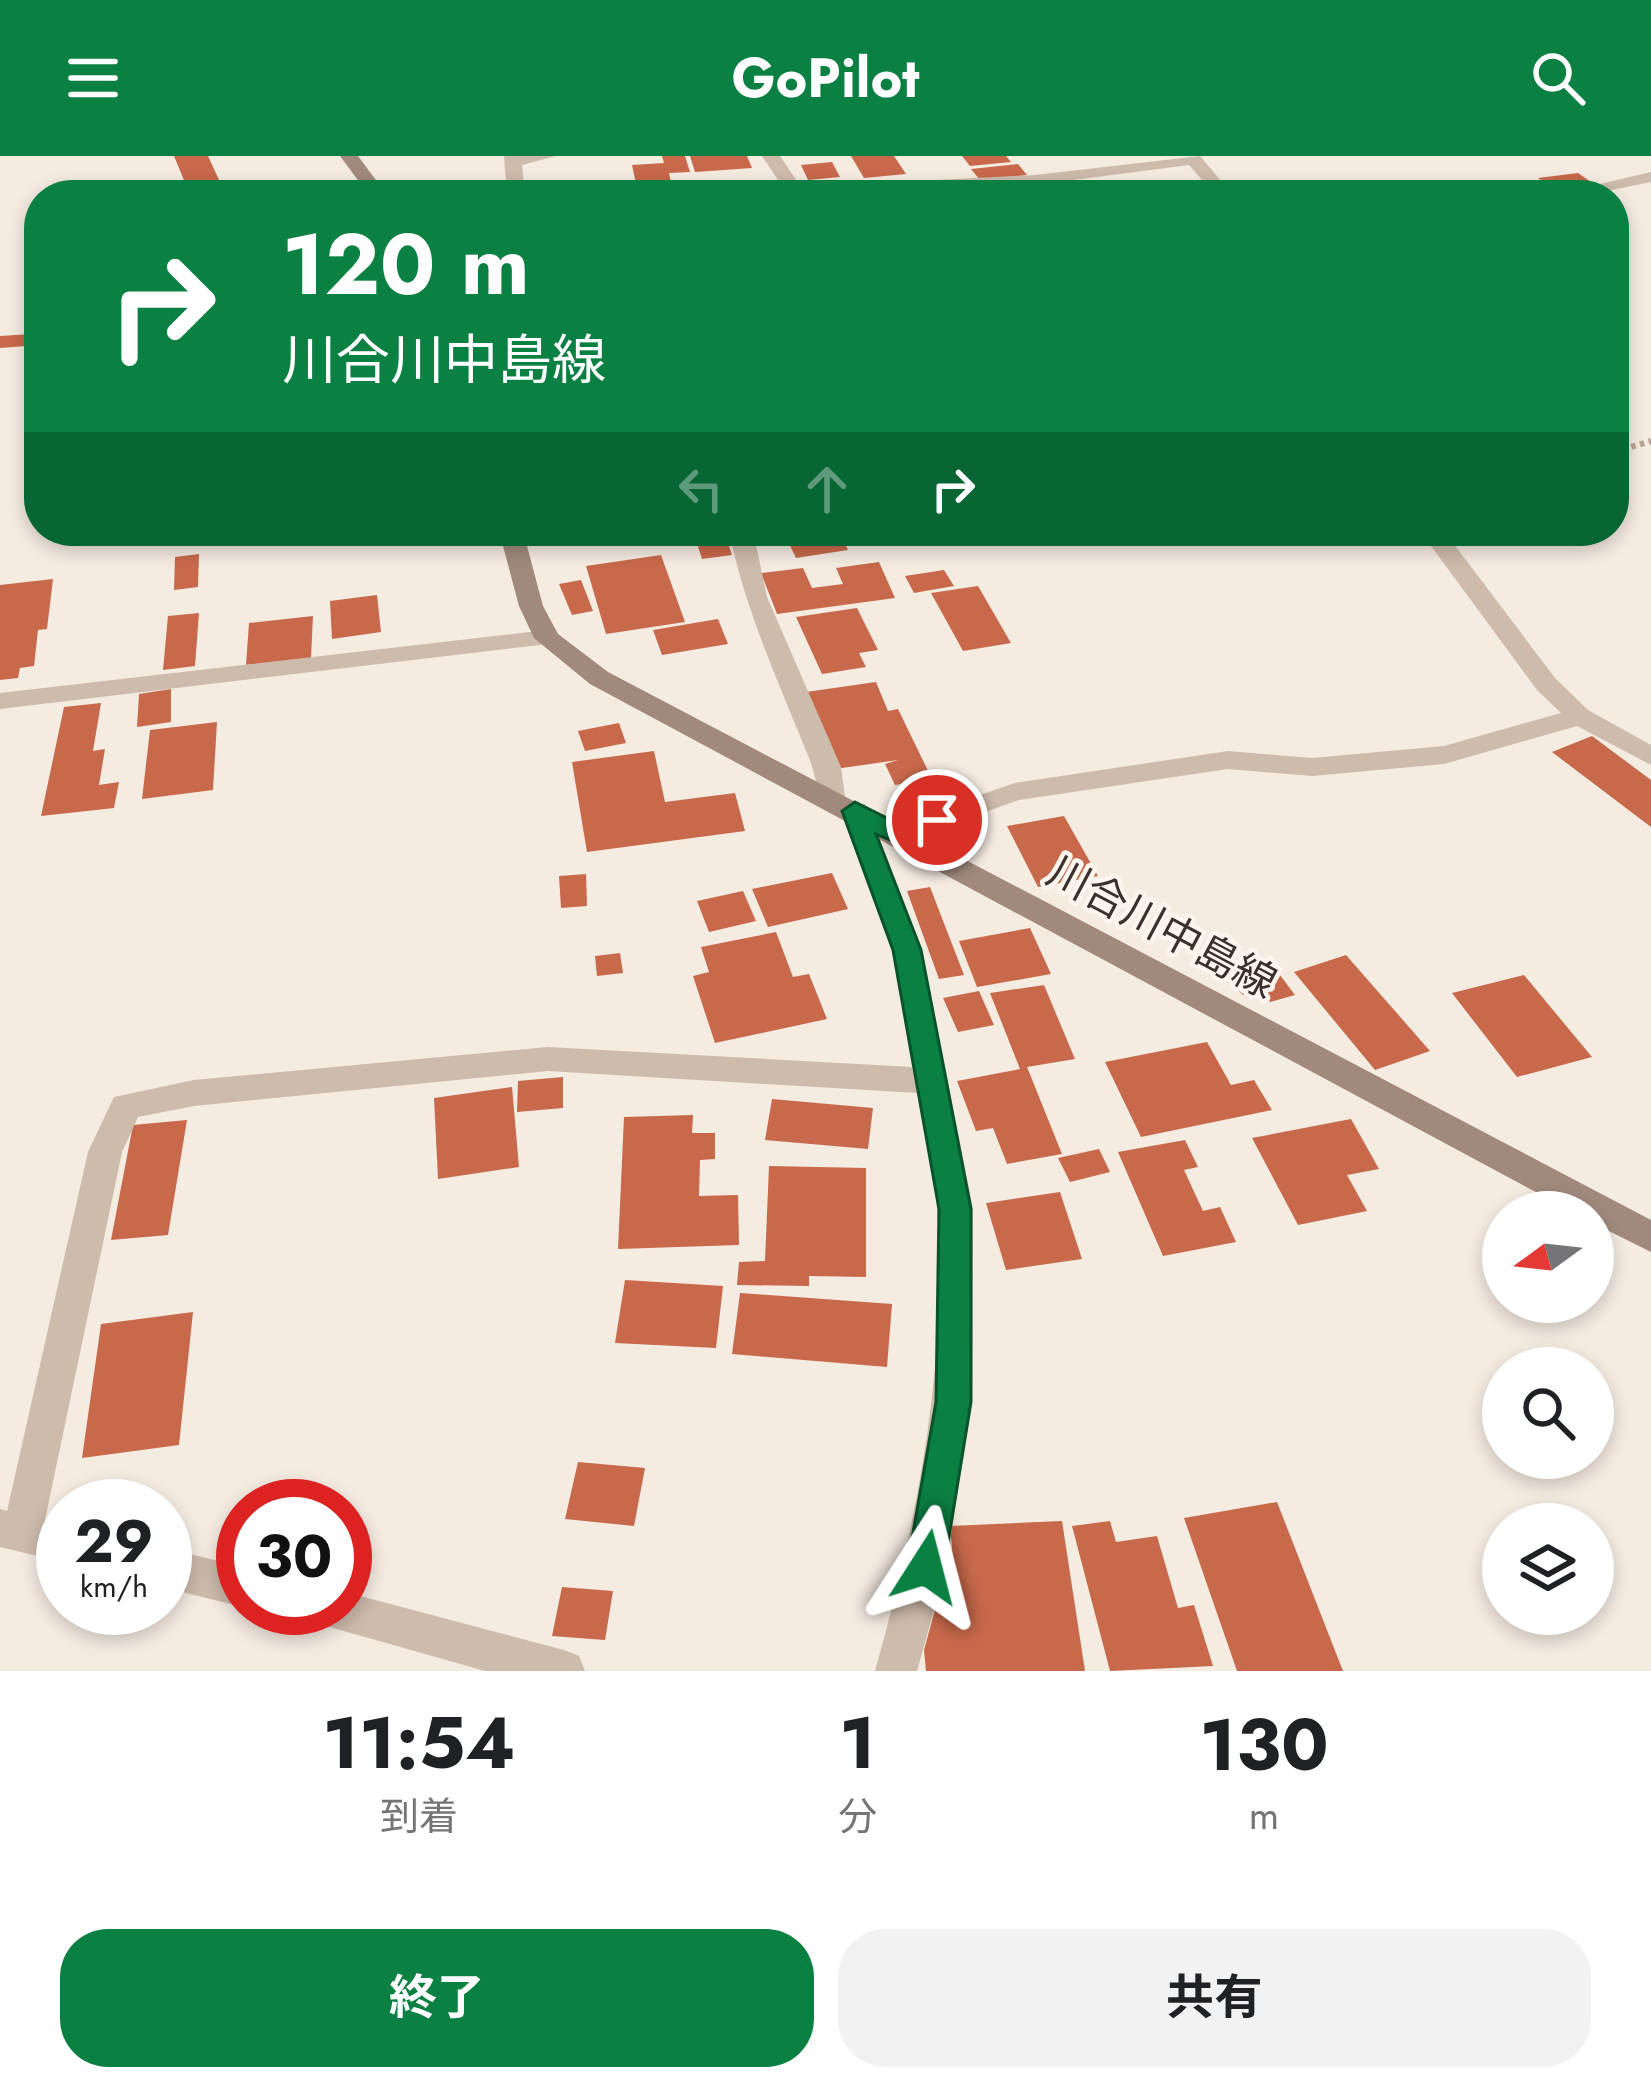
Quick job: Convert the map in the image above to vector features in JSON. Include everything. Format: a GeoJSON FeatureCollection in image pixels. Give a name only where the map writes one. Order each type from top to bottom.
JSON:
{"type":"FeatureCollection","features":[{"type":"Feature","properties":{"kind":"main road","name":"川合川中島線"},"geometry":{"type":"LineString","coordinates":[[516,546],[531,606],[548,638],[599,679],[1651,1237]]}},
{"type":"Feature","properties":{"kind":"street"},"geometry":{"type":"LineString","coordinates":[[514,159],[547,156]]}},
{"type":"Feature","properties":{"kind":"street"},"geometry":{"type":"LineString","coordinates":[[1035,180],[1192,157],[1211,180]]}},
{"type":"Feature","properties":{"kind":"street"},"geometry":{"type":"LineString","coordinates":[[744,546],[755,597],[907,950],[955,1209],[953,1402],[926,1567],[896,1671]]}},
{"type":"Feature","properties":{"kind":"street"},"geometry":{"type":"LineString","coordinates":[[1443,546],[1517,647],[1579,716],[1651,756]]}},
{"type":"Feature","properties":{"kind":"street"},"geometry":{"type":"LineString","coordinates":[[0,701],[548,638]]}},
{"type":"Feature","properties":{"kind":"street"},"geometry":{"type":"LineString","coordinates":[[897,834],[1015,792],[1228,760],[1312,767],[1444,754],[1537,732],[1579,716]]}},
{"type":"Feature","properties":{"kind":"street"},"geometry":{"type":"LineString","coordinates":[[11,1531],[105,1152],[126,1106],[194,1093],[548,1059],[933,1082]]}},
{"type":"Feature","properties":{"kind":"street"},"geometry":{"type":"LineString","coordinates":[[372,1620],[564,1671]]}},
{"type":"Feature","properties":{"kind":"building"},"geometry":{"type":"Polygon","coordinates":[[[174,156],[208,156],[219,180],[184,180],[174,156]]]}},
{"type":"Feature","properties":{"kind":"building"},"geometry":{"type":"Polygon","coordinates":[[[662,156],[685,156],[690,172],[669,173],[671,180],[635,180],[632,165],[664,163],[662,156]]]}},
{"type":"Feature","properties":{"kind":"building"},"geometry":{"type":"Polygon","coordinates":[[[690,156],[747,156],[752,168],[695,172],[690,156]]]}},
{"type":"Feature","properties":{"kind":"building"},"geometry":{"type":"Polygon","coordinates":[[[851,156],[894,156],[906,174],[864,178],[851,156]]]}},
{"type":"Feature","properties":{"kind":"building"},"geometry":{"type":"Polygon","coordinates":[[[962,156],[1006,156],[1011,162],[970,166],[962,156]]]}},
{"type":"Feature","properties":{"kind":"building"},"geometry":{"type":"Polygon","coordinates":[[[832,162],[840,177],[808,180],[801,165],[832,162]]]}},
{"type":"Feature","properties":{"kind":"building"},"geometry":{"type":"Polygon","coordinates":[[[1018,164],[1027,175],[980,180],[971,169],[1018,164]]]}},
{"type":"Feature","properties":{"kind":"building"},"geometry":{"type":"Polygon","coordinates":[[[1578,173],[1588,180],[1541,180],[1578,173]]]}},
{"type":"Feature","properties":{"kind":"building"},"geometry":{"type":"Polygon","coordinates":[[[24,334],[24,346],[0,348],[0,336],[24,334]]]}},
{"type":"Feature","properties":{"kind":"building"},"geometry":{"type":"Polygon","coordinates":[[[698,546],[729,546],[732,555],[702,559],[698,546]]]}},
{"type":"Feature","properties":{"kind":"building"},"geometry":{"type":"Polygon","coordinates":[[[790,546],[846,546],[848,550],[796,558],[790,546]]]}},
{"type":"Feature","properties":{"kind":"building"},"geometry":{"type":"Polygon","coordinates":[[[199,554],[198,587],[174,590],[175,557],[199,554]]]}},
{"type":"Feature","properties":{"kind":"building"},"geometry":{"type":"Polygon","coordinates":[[[661,555],[685,622],[606,634],[586,566],[661,555]]]}},
{"type":"Feature","properties":{"kind":"building"},"geometry":{"type":"Polygon","coordinates":[[[879,562],[895,598],[777,614],[761,573],[803,568],[812,588],[843,584],[836,568],[879,562]]]}},
{"type":"Feature","properties":{"kind":"building"},"geometry":{"type":"Polygon","coordinates":[[[944,570],[954,586],[914,593],[905,576],[944,570]]]}},
{"type":"Feature","properties":{"kind":"building"},"geometry":{"type":"Polygon","coordinates":[[[53,579],[47,629],[38,630],[34,666],[20,668],[18,678],[0,680],[0,585],[53,579]]]}},
{"type":"Feature","properties":{"kind":"building"},"geometry":{"type":"Polygon","coordinates":[[[581,580],[593,611],[572,615],[559,584],[581,580]]]}},
{"type":"Feature","properties":{"kind":"building"},"geometry":{"type":"Polygon","coordinates":[[[978,586],[1011,643],[963,651],[931,593],[978,586]]]}},
{"type":"Feature","properties":{"kind":"building"},"geometry":{"type":"Polygon","coordinates":[[[377,595],[381,632],[332,639],[330,601],[377,595]]]}},
{"type":"Feature","properties":{"kind":"building"},"geometry":{"type":"Polygon","coordinates":[[[857,608],[878,650],[859,653],[866,667],[822,674],[796,617],[857,608]]]}},
{"type":"Feature","properties":{"kind":"building"},"geometry":{"type":"Polygon","coordinates":[[[199,613],[195,666],[163,670],[168,616],[199,613]]]}},
{"type":"Feature","properties":{"kind":"building"},"geometry":{"type":"Polygon","coordinates":[[[313,616],[311,658],[246,665],[249,623],[313,616]]]}},
{"type":"Feature","properties":{"kind":"building"},"geometry":{"type":"Polygon","coordinates":[[[718,619],[728,644],[662,655],[653,630],[718,619]]]}},
{"type":"Feature","properties":{"kind":"building"},"geometry":{"type":"Polygon","coordinates":[[[876,682],[888,711],[898,709],[932,779],[895,785],[885,764],[898,760],[835,769],[806,692],[876,682]]]}},
{"type":"Feature","properties":{"kind":"building"},"geometry":{"type":"Polygon","coordinates":[[[171,689],[171,722],[137,727],[139,694],[171,689]]]}},
{"type":"Feature","properties":{"kind":"building"},"geometry":{"type":"Polygon","coordinates":[[[101,703],[93,751],[105,749],[99,785],[119,782],[114,808],[41,816],[64,707],[101,703]]]}},
{"type":"Feature","properties":{"kind":"building"},"geometry":{"type":"Polygon","coordinates":[[[217,722],[213,790],[142,799],[150,730],[217,722]]]}},
{"type":"Feature","properties":{"kind":"building"},"geometry":{"type":"Polygon","coordinates":[[[619,723],[626,743],[585,751],[578,731],[619,723]]]}},
{"type":"Feature","properties":{"kind":"building"},"geometry":{"type":"Polygon","coordinates":[[[1592,736],[1651,780],[1651,827],[1552,752],[1592,736]]]}},
{"type":"Feature","properties":{"kind":"building"},"geometry":{"type":"Polygon","coordinates":[[[654,751],[665,802],[735,793],[745,831],[587,852],[572,762],[654,751]]]}},
{"type":"Feature","properties":{"kind":"building"},"geometry":{"type":"Polygon","coordinates":[[[1064,816],[1098,876],[1038,887],[1007,826],[1064,816]]]}},
{"type":"Feature","properties":{"kind":"building"},"geometry":{"type":"Polygon","coordinates":[[[832,873],[848,909],[768,927],[752,889],[832,873]]]}},
{"type":"Feature","properties":{"kind":"building"},"geometry":{"type":"Polygon","coordinates":[[[586,874],[587,906],[561,908],[559,876],[586,874]]]}},
{"type":"Feature","properties":{"kind":"building"},"geometry":{"type":"Polygon","coordinates":[[[930,887],[964,975],[939,979],[907,891],[930,887]]]}},
{"type":"Feature","properties":{"kind":"building"},"geometry":{"type":"Polygon","coordinates":[[[743,891],[756,921],[709,932],[697,901],[743,891]]]}},
{"type":"Feature","properties":{"kind":"building"},"geometry":{"type":"Polygon","coordinates":[[[1030,928],[1051,974],[977,987],[959,941],[1030,928]]]}},
{"type":"Feature","properties":{"kind":"building"},"geometry":{"type":"Polygon","coordinates":[[[776,932],[793,977],[809,974],[827,1019],[715,1043],[693,976],[709,972],[701,947],[776,932]]]}},
{"type":"Feature","properties":{"kind":"building"},"geometry":{"type":"Polygon","coordinates":[[[620,953],[623,973],[597,976],[595,956],[620,953]]]}},
{"type":"Feature","properties":{"kind":"building"},"geometry":{"type":"Polygon","coordinates":[[[1346,955],[1430,1051],[1375,1070],[1294,972],[1346,955]]]}},
{"type":"Feature","properties":{"kind":"building"},"geometry":{"type":"Polygon","coordinates":[[[1231,970],[1257,991],[1247,998],[1220,976],[1231,970]]]}},
{"type":"Feature","properties":{"kind":"building"},"geometry":{"type":"Polygon","coordinates":[[[1280,975],[1295,995],[1270,1002],[1255,982],[1280,975]]]}},
{"type":"Feature","properties":{"kind":"building"},"geometry":{"type":"Polygon","coordinates":[[[1524,975],[1592,1057],[1517,1077],[1452,993],[1524,975]]]}},
{"type":"Feature","properties":{"kind":"building"},"geometry":{"type":"Polygon","coordinates":[[[1044,985],[1075,1059],[1027,1067],[1062,1154],[1007,1164],[993,1128],[976,1131],[957,1081],[1020,1069],[990,993],[1044,985]]]}},
{"type":"Feature","properties":{"kind":"building"},"geometry":{"type":"Polygon","coordinates":[[[979,991],[994,1025],[958,1032],[943,998],[979,991]]]}},
{"type":"Feature","properties":{"kind":"building"},"geometry":{"type":"Polygon","coordinates":[[[1207,1042],[1231,1085],[1254,1080],[1272,1110],[1141,1137],[1105,1062],[1207,1042]]]}},
{"type":"Feature","properties":{"kind":"building"},"geometry":{"type":"Polygon","coordinates":[[[563,1077],[563,1108],[517,1112],[518,1081],[563,1077]]]}},
{"type":"Feature","properties":{"kind":"building"},"geometry":{"type":"Polygon","coordinates":[[[512,1087],[519,1167],[438,1179],[434,1098],[512,1087]]]}},
{"type":"Feature","properties":{"kind":"building"},"geometry":{"type":"Polygon","coordinates":[[[772,1099],[873,1108],[868,1149],[765,1140],[772,1099]]]}},
{"type":"Feature","properties":{"kind":"building"},"geometry":{"type":"Polygon","coordinates":[[[693,1115],[692,1133],[715,1133],[715,1159],[700,1160],[699,1196],[738,1195],[739,1245],[618,1249],[624,1117],[693,1115]]]}},
{"type":"Feature","properties":{"kind":"building"},"geometry":{"type":"Polygon","coordinates":[[[1351,1119],[1379,1169],[1347,1175],[1367,1211],[1298,1225],[1252,1138],[1351,1119]]]}},
{"type":"Feature","properties":{"kind":"building"},"geometry":{"type":"Polygon","coordinates":[[[187,1120],[168,1235],[111,1240],[133,1125],[187,1120]]]}},
{"type":"Feature","properties":{"kind":"building"},"geometry":{"type":"Polygon","coordinates":[[[1185,1140],[1198,1167],[1184,1170],[1203,1211],[1220,1207],[1236,1242],[1163,1256],[1118,1152],[1185,1140]]]}},
{"type":"Feature","properties":{"kind":"building"},"geometry":{"type":"Polygon","coordinates":[[[1099,1149],[1110,1172],[1070,1182],[1058,1158],[1099,1149]]]}},
{"type":"Feature","properties":{"kind":"building"},"geometry":{"type":"Polygon","coordinates":[[[769,1166],[866,1168],[866,1277],[809,1276],[809,1286],[737,1285],[739,1262],[765,1261],[769,1166]]]}},
{"type":"Feature","properties":{"kind":"building"},"geometry":{"type":"Polygon","coordinates":[[[1060,1192],[1082,1259],[1006,1270],[986,1203],[1060,1192]]]}},
{"type":"Feature","properties":{"kind":"building"},"geometry":{"type":"Polygon","coordinates":[[[625,1280],[723,1286],[716,1348],[615,1343],[625,1280]]]}},
{"type":"Feature","properties":{"kind":"building"},"geometry":{"type":"Polygon","coordinates":[[[740,1293],[892,1304],[887,1367],[732,1354],[740,1293]]]}},
{"type":"Feature","properties":{"kind":"building"},"geometry":{"type":"Polygon","coordinates":[[[193,1312],[179,1445],[82,1458],[101,1324],[193,1312]]]}},
{"type":"Feature","properties":{"kind":"building"},"geometry":{"type":"Polygon","coordinates":[[[578,1462],[645,1468],[634,1526],[565,1519],[578,1462]]]}},
{"type":"Feature","properties":{"kind":"building"},"geometry":{"type":"Polygon","coordinates":[[[1277,1502],[1343,1671],[1237,1671],[1184,1518],[1277,1502]]]}},
{"type":"Feature","properties":{"kind":"building"},"geometry":{"type":"Polygon","coordinates":[[[1062,1521],[1085,1671],[926,1671],[924,1650],[940,1591],[956,1590],[950,1526],[1062,1521]]]}},
{"type":"Feature","properties":{"kind":"building"},"geometry":{"type":"Polygon","coordinates":[[[1110,1521],[1116,1542],[1157,1536],[1178,1608],[1194,1605],[1213,1666],[1110,1671],[1072,1526],[1110,1521]]]}},
{"type":"Feature","properties":{"kind":"building"},"geometry":{"type":"Polygon","coordinates":[[[562,1587],[613,1591],[605,1640],[552,1636],[562,1587]]]}},
{"type":"Feature","properties":{"kind":"route"},"geometry":{"type":"LineString","coordinates":[[926,1567],[953,1402],[955,1209],[907,950],[870,862],[855,811],[897,834],[937,820]]}}]}
